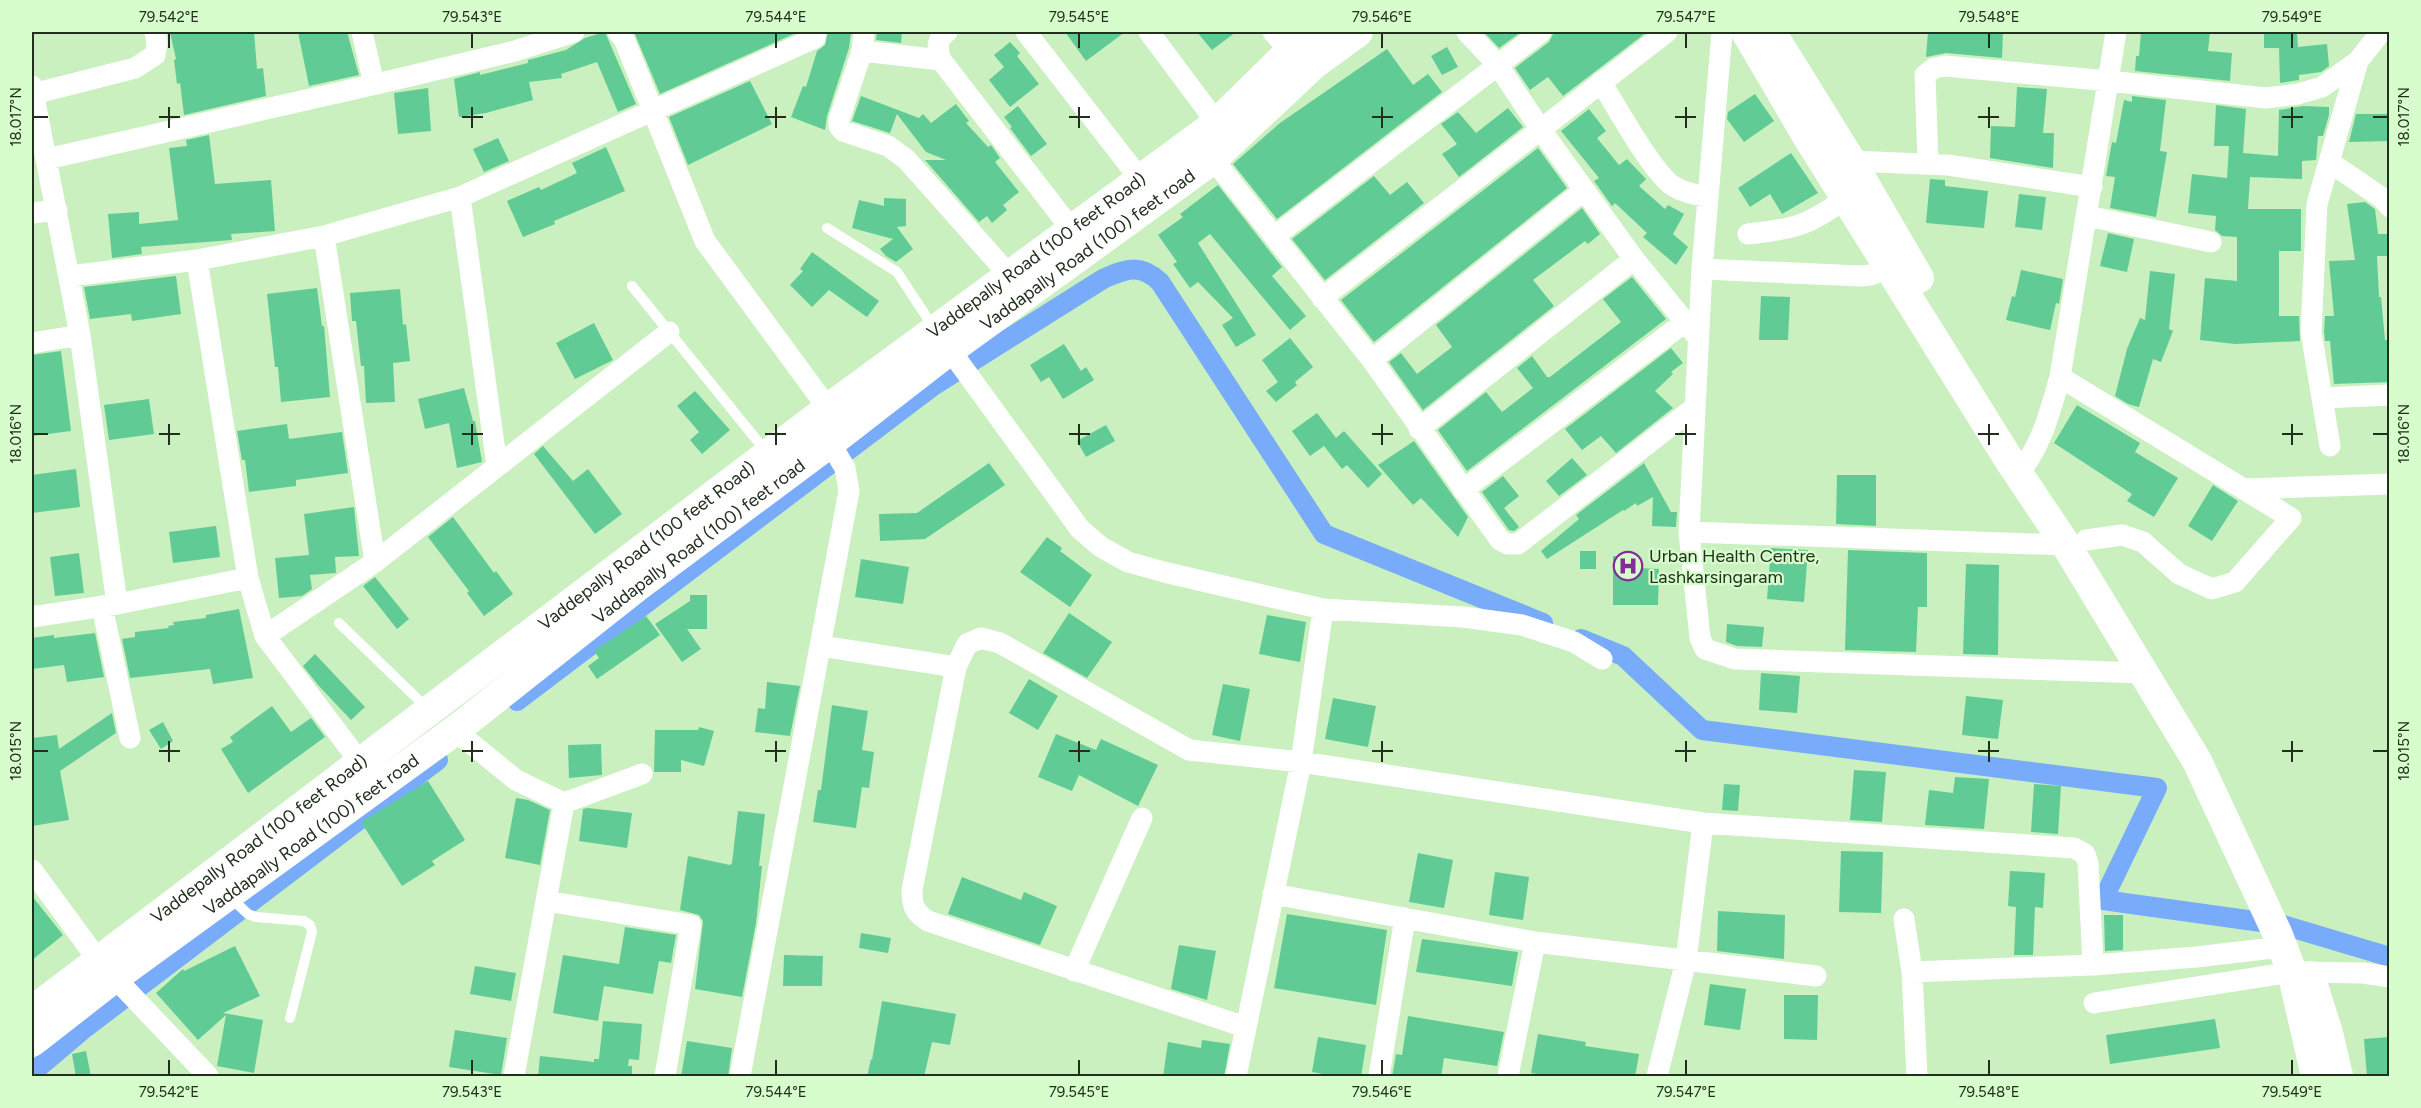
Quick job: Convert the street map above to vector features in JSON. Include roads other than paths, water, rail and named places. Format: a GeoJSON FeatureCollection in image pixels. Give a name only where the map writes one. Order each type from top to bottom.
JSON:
{"type":"FeatureCollection","features":[{"type":"Feature","properties":{"kind":"main road","name":"Vaddepally Road (100 feet Road)"},"geometry":{"type":"LineString","coordinates":[[1138,191],[1217,123],[1282,41],[1315,32]]}},
{"type":"Feature","properties":{"kind":"main road","name":"Vaddapally Road (100) feet road"},"geometry":{"type":"LineString","coordinates":[[32,1042],[118,982],[239,905],[466,738],[638,586],[837,440],[1085,232],[1138,191],[1213,159],[1314,64],[1358,32]]}},
{"type":"Feature","properties":{"kind":"main road"},"geometry":{"type":"LineString","coordinates":[[1746,32],[1890,268],[2076,543],[2210,753],[2290,951],[2328,1033],[2338,1077]]}},
{"type":"Feature","properties":{"kind":"main road"},"geometry":{"type":"LineString","coordinates":[[1771,32],[1851,161],[2024,466]]}},
{"type":"Feature","properties":{"kind":"main road","name":"Vaddepally Road (100 feet Road)"},"geometry":{"type":"LineString","coordinates":[[947,347],[1010,276],[1085,232]]}},
{"type":"Feature","properties":{"kind":"main road","name":"Vaddepally Road (100 feet Road)"},"geometry":{"type":"LineString","coordinates":[[32,1011],[118,982],[360,762],[768,454],[837,440]]}},
{"type":"Feature","properties":{"kind":"main road"},"geometry":{"type":"LineString","coordinates":[[2076,543],[2144,673],[2197,761],[2266,894]]}},
{"type":"Feature","properties":{"kind":"main road"},"geometry":{"type":"LineString","coordinates":[[2290,951],[2316,1077]]}},
{"type":"Feature","properties":{"kind":"street"},"geometry":{"type":"LineString","coordinates":[[130,738],[110,605],[80,335],[32,90],[135,68],[155,55],[156,32]]}},
{"type":"Feature","properties":{"kind":"street"},"geometry":{"type":"LineString","coordinates":[[362,32],[374,84]]}},
{"type":"Feature","properties":{"kind":"street"},"geometry":{"type":"LineString","coordinates":[[47,159],[374,84],[511,41],[574,32]]}},
{"type":"Feature","properties":{"kind":"street"},"geometry":{"type":"LineString","coordinates":[[618,32],[624,39],[705,241],[837,440],[849,491],[740,1077]]}},
{"type":"Feature","properties":{"kind":"street"},"geometry":{"type":"LineString","coordinates":[[70,276],[197,260],[324,236],[460,197],[815,38],[816,32]]}},
{"type":"Feature","properties":{"kind":"street"},"geometry":{"type":"LineString","coordinates":[[947,32],[938,42],[941,60],[1085,232]]}},
{"type":"Feature","properties":{"kind":"street"},"geometry":{"type":"LineString","coordinates":[[1026,32],[1138,191]]}},
{"type":"Feature","properties":{"kind":"street"},"geometry":{"type":"LineString","coordinates":[[1149,32],[1217,123]]}},
{"type":"Feature","properties":{"kind":"street"},"geometry":{"type":"LineString","coordinates":[[1467,32],[1497,64],[1541,130],[1634,259],[1699,339]]}},
{"type":"Feature","properties":{"kind":"street"},"geometry":{"type":"LineString","coordinates":[[1275,236],[1541,32]]}},
{"type":"Feature","properties":{"kind":"street"},"geometry":{"type":"LineString","coordinates":[[1322,298],[1667,32]]}},
{"type":"Feature","properties":{"kind":"street"},"geometry":{"type":"LineString","coordinates":[[1722,32],[1702,269],[1689,532],[1700,638],[1705,649],[1717,655],[1735,659],[2144,673]]}},
{"type":"Feature","properties":{"kind":"street"},"geometry":{"type":"LineString","coordinates":[[2024,466],[2045,428],[2060,377],[2116,32]]}},
{"type":"Feature","properties":{"kind":"street"},"geometry":{"type":"LineString","coordinates":[[1928,164],[1925,75],[1934,68],[1946,66],[2266,98],[2298,94],[2322,87],[2358,61],[2381,32]]}},
{"type":"Feature","properties":{"kind":"street"},"geometry":{"type":"LineString","coordinates":[[941,60],[863,41],[839,126],[843,131],[888,146],[906,159],[1010,276]]}},
{"type":"Feature","properties":{"kind":"street"},"geometry":{"type":"LineString","coordinates":[[2330,446],[2311,332],[2317,204],[2331,163],[2341,118],[2358,61]]}},
{"type":"Feature","properties":{"kind":"street"},"geometry":{"type":"LineString","coordinates":[[1601,82],[1651,161],[1671,185],[1688,194],[1708,196]]}},
{"type":"Feature","properties":{"kind":"street"},"geometry":{"type":"LineString","coordinates":[[1213,159],[1372,360],[1500,540],[1508,544],[1518,544],[1694,408]]}},
{"type":"Feature","properties":{"kind":"street"},"geometry":{"type":"LineString","coordinates":[[1851,161],[1928,164],[2092,187]]}},
{"type":"Feature","properties":{"kind":"street"},"geometry":{"type":"LineString","coordinates":[[2331,163],[2382,198],[2390,207]]}},
{"type":"Feature","properties":{"kind":"street"},"geometry":{"type":"LineString","coordinates":[[1372,360],[1584,190]]}},
{"type":"Feature","properties":{"kind":"street"},"geometry":{"type":"LineString","coordinates":[[460,197],[497,466]]}},
{"type":"Feature","properties":{"kind":"street"},"geometry":{"type":"LineString","coordinates":[[1748,234],[1777,231],[1808,224],[1846,198]]}},
{"type":"Feature","properties":{"kind":"street"},"geometry":{"type":"LineString","coordinates":[[32,213],[57,210]]}},
{"type":"Feature","properties":{"kind":"street"},"geometry":{"type":"LineString","coordinates":[[2087,216],[2211,242]]}},
{"type":"Feature","properties":{"kind":"street"},"geometry":{"type":"LineString","coordinates":[[324,236],[375,562]]}},
{"type":"Feature","properties":{"kind":"street"},"geometry":{"type":"LineString","coordinates":[[1419,429],[1634,259]]}},
{"type":"Feature","properties":{"kind":"street"},"geometry":{"type":"LineString","coordinates":[[197,260],[248,578],[265,636],[360,762]]}},
{"type":"Feature","properties":{"kind":"street"},"geometry":{"type":"LineString","coordinates":[[1702,269],[1860,276],[1871,275],[1890,268]]}},
{"type":"Feature","properties":{"kind":"street"},"geometry":{"type":"LineString","coordinates":[[1463,490],[1685,322]]}},
{"type":"Feature","properties":{"kind":"street"},"geometry":{"type":"LineString","coordinates":[[265,636],[375,562],[669,332]]}},
{"type":"Feature","properties":{"kind":"street"},"geometry":{"type":"LineString","coordinates":[[32,343],[80,335]]}},
{"type":"Feature","properties":{"kind":"street"},"geometry":{"type":"LineString","coordinates":[[947,347],[1080,529],[1101,548],[1128,562],[1323,609],[1463,618],[1522,625],[1574,642],[1602,659]]}},
{"type":"Feature","properties":{"kind":"street"},"geometry":{"type":"LineString","coordinates":[[1689,532],[2076,543],[2122,535],[2143,542],[2179,574],[2212,589],[2235,582],[2291,518],[2060,377]]}},
{"type":"Feature","properties":{"kind":"street"},"geometry":{"type":"LineString","coordinates":[[2322,398],[2390,395]]}},
{"type":"Feature","properties":{"kind":"street"},"geometry":{"type":"LineString","coordinates":[[2243,489],[2390,484]]}},
{"type":"Feature","properties":{"kind":"street"},"geometry":{"type":"LineString","coordinates":[[32,618],[248,578]]}},
{"type":"Feature","properties":{"kind":"street"},"geometry":{"type":"LineString","coordinates":[[1236,1077],[1301,762],[1323,609]]}},
{"type":"Feature","properties":{"kind":"street"},"geometry":{"type":"LineString","coordinates":[[1245,1027],[928,921],[916,914],[912,905],[912,890],[956,667],[966,644],[981,638],[1000,643],[1189,750],[1301,762],[1703,823],[2074,848],[2085,854],[2088,864],[2093,965]]}},
{"type":"Feature","properties":{"kind":"street"},"geometry":{"type":"LineString","coordinates":[[821,646],[956,667]]}},
{"type":"Feature","properties":{"kind":"street"},"geometry":{"type":"LineString","coordinates":[[466,738],[516,780],[564,803],[642,774]]}},
{"type":"Feature","properties":{"kind":"street"},"geometry":{"type":"LineString","coordinates":[[514,1077],[564,803]]}},
{"type":"Feature","properties":{"kind":"street"},"geometry":{"type":"LineString","coordinates":[[1074,971],[1142,818]]}},
{"type":"Feature","properties":{"kind":"street"},"geometry":{"type":"LineString","coordinates":[[1657,1077],[1686,961],[1703,823]]}},
{"type":"Feature","properties":{"kind":"street"},"geometry":{"type":"LineString","coordinates":[[32,870],[118,982],[208,1077]]}},
{"type":"Feature","properties":{"kind":"street"},"geometry":{"type":"LineString","coordinates":[[1273,894],[1535,942],[1816,976]]}},
{"type":"Feature","properties":{"kind":"street"},"geometry":{"type":"LineString","coordinates":[[546,901],[691,925],[665,1077]]}},
{"type":"Feature","properties":{"kind":"street"},"geometry":{"type":"LineString","coordinates":[[1379,1077],[1405,918]]}},
{"type":"Feature","properties":{"kind":"street"},"geometry":{"type":"LineString","coordinates":[[1904,919],[1911,972],[1917,1077]]}},
{"type":"Feature","properties":{"kind":"street"},"geometry":{"type":"LineString","coordinates":[[1508,1077],[1535,942]]}},
{"type":"Feature","properties":{"kind":"street"},"geometry":{"type":"LineString","coordinates":[[2094,1003],[2290,951]]}},
{"type":"Feature","properties":{"kind":"street"},"geometry":{"type":"LineString","coordinates":[[1911,972],[2093,965],[2290,951],[2363,974],[2390,977]]}},
{"type":"Feature","properties":{"kind":"lane"},"geometry":{"type":"LineString","coordinates":[[827,228],[897,272],[947,347]]}},
{"type":"Feature","properties":{"kind":"lane"},"geometry":{"type":"LineString","coordinates":[[632,286],[768,454]]}},
{"type":"Feature","properties":{"kind":"lane"},"geometry":{"type":"LineString","coordinates":[[339,623],[430,711]]}},
{"type":"Feature","properties":{"kind":"lane"},"geometry":{"type":"LineString","coordinates":[[239,905],[256,917],[304,921],[310,925],[312,932],[290,1018]]}},
{"type":"Feature","properties":{"kind":"waterway"},"geometry":{"type":"LineString","coordinates":[[517,701],[933,386],[1103,279],[1133,270],[1146,272],[1160,282],[1324,534],[1543,623]]}},
{"type":"Feature","properties":{"kind":"waterway"},"geometry":{"type":"LineString","coordinates":[[1581,639],[1623,656],[1702,730],[2157,788],[2103,900],[2283,925],[2390,957]]}},
{"type":"Feature","properties":{"kind":"waterway"},"geometry":{"type":"LineString","coordinates":[[32,1073],[85,1028],[438,760]]}},
{"type":"Feature","properties":{"kind":"place","name":"Urban Health Centre, Lashkarsingaram"},"geometry":{"type":"Point","coordinates":[1628,566]}}]}
